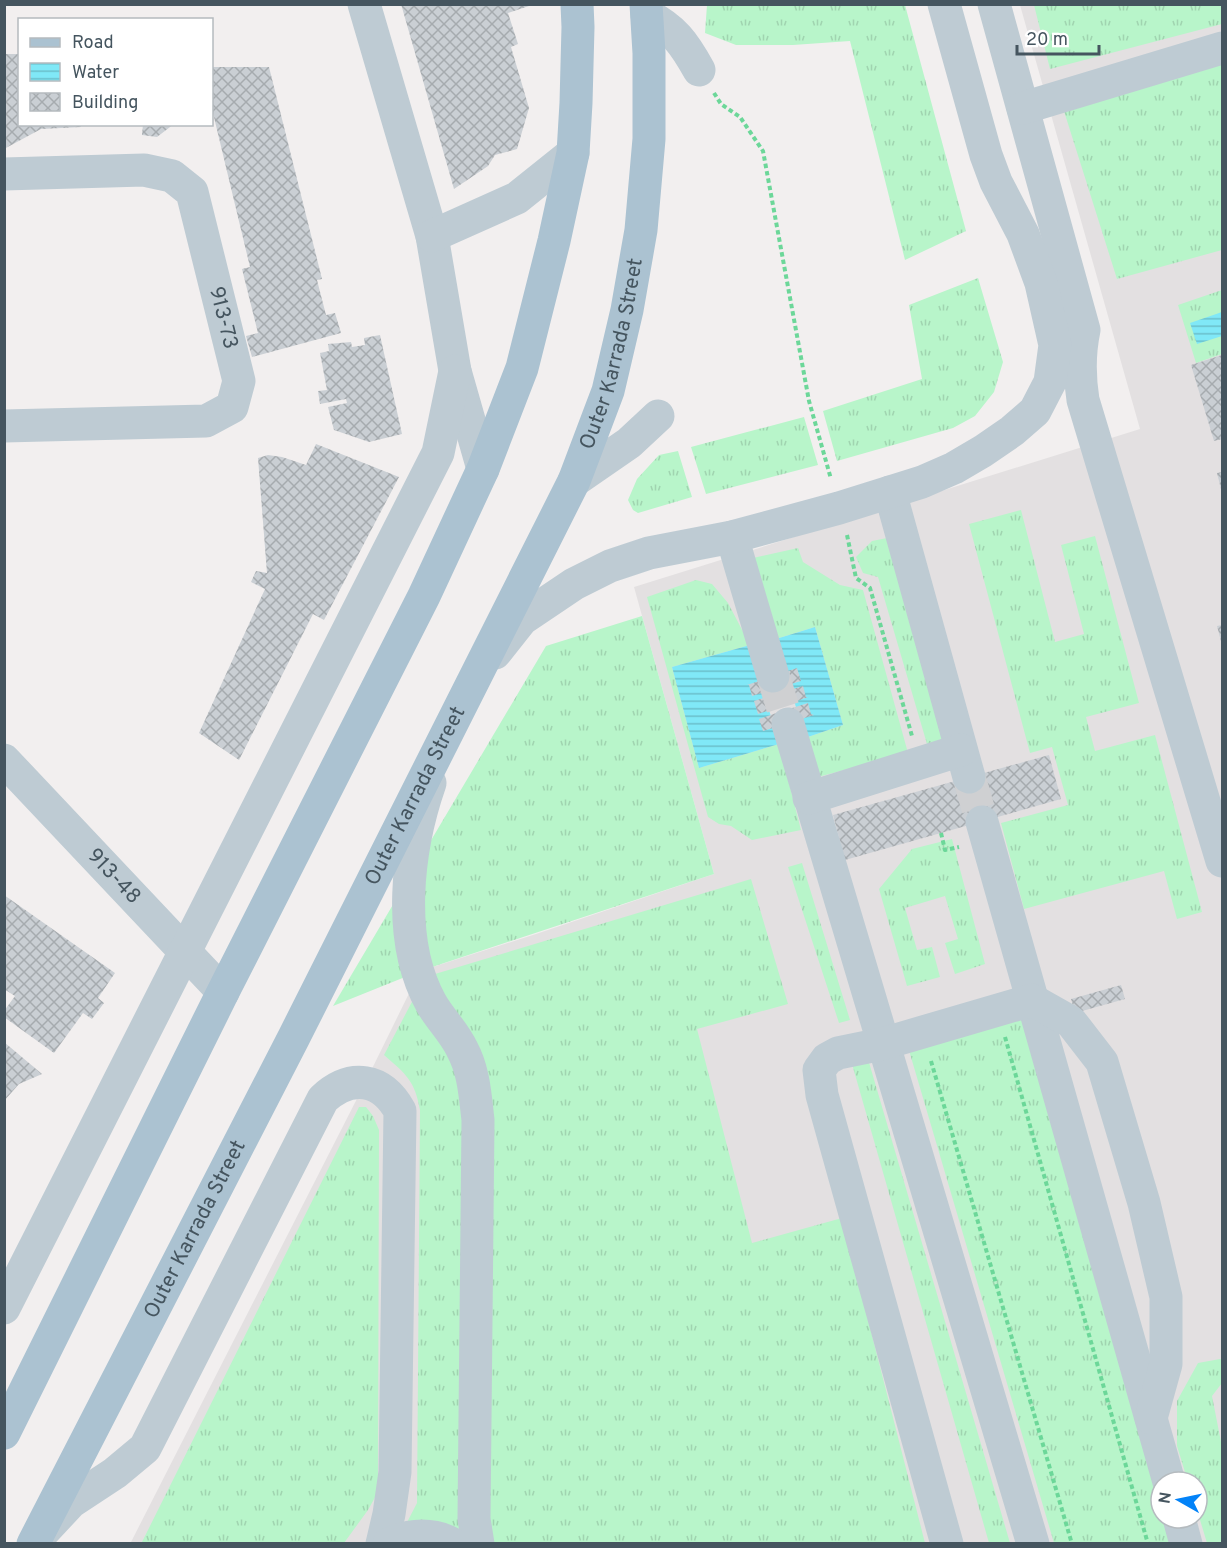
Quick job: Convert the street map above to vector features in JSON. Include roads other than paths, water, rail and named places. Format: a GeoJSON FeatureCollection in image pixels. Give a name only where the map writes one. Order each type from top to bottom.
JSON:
{"type":"FeatureCollection","features":[{"type":"Feature","properties":{"kind":"main road"},"geometry":{"type":"LineString","coordinates":[[5,1432],[223,992],[424,596],[483,470],[522,368],[554,241],[573,153],[579,27],[577,4]]}},
{"type":"Feature","properties":{"kind":"main road","name":"Outer Karrada Street"},"geometry":{"type":"LineString","coordinates":[[34,1544],[574,481],[608,391],[627,310],[641,230],[649,139],[649,53],[646,10]]}},
{"type":"Feature","properties":{"kind":"street"},"geometry":{"type":"LineString","coordinates":[[364,4],[432,236],[455,371],[483,470]]}},
{"type":"Feature","properties":{"kind":"street"},"geometry":{"type":"LineString","coordinates":[[466,697],[494,654],[522,619],[574,584],[610,566],[650,554],[732,537],[838,508],[933,477],[983,451],[1012,431],[1035,411],[1050,382],[1055,345],[1041,283],[1027,245],[986,155],[944,4]]}},
{"type":"Feature","properties":{"kind":"street"},"geometry":{"type":"LineString","coordinates":[[960,4],[971,28],[1007,149],[1027,245]]}},
{"type":"Feature","properties":{"kind":"street"},"geometry":{"type":"LineString","coordinates":[[994,4],[1084,330],[1077,363],[1071,373],[1062,380],[1050,382]]}},
{"type":"Feature","properties":{"kind":"street"},"geometry":{"type":"LineString","coordinates":[[646,10],[684,43],[699,70]]}},
{"type":"Feature","properties":{"kind":"street"},"geometry":{"type":"LineString","coordinates":[[1023,108],[1222,48]]}},
{"type":"Feature","properties":{"kind":"street"},"geometry":{"type":"LineString","coordinates":[[432,236],[517,198],[573,153]]}},
{"type":"Feature","properties":{"kind":"street","name":"913-73"},"geometry":{"type":"LineString","coordinates":[[4,174],[144,170],[172,176],[192,192],[239,381],[232,408],[206,421],[4,426]]}},
{"type":"Feature","properties":{"kind":"street"},"geometry":{"type":"LineString","coordinates":[[1027,245],[1045,232],[1048,205],[1046,192]]}},
{"type":"Feature","properties":{"kind":"street"},"geometry":{"type":"LineString","coordinates":[[1080,351],[1079,376],[1089,422],[1222,861]]}},
{"type":"Feature","properties":{"kind":"street"},"geometry":{"type":"LineString","coordinates":[[4,1308],[438,453],[455,371]]}},
{"type":"Feature","properties":{"kind":"street"},"geometry":{"type":"LineString","coordinates":[[574,481],[629,443],[658,416]]}},
{"type":"Feature","properties":{"kind":"street"},"geometry":{"type":"LineString","coordinates":[[809,798],[920,762],[965,764],[890,492]]}},
{"type":"Feature","properties":{"kind":"street"},"geometry":{"type":"LineString","coordinates":[[732,537],[773,676]]}},
{"type":"Feature","properties":{"kind":"street"},"geometry":{"type":"LineString","coordinates":[[788,724],[1033,1544]]}},
{"type":"Feature","properties":{"kind":"street"},"geometry":{"type":"LineString","coordinates":[[451,726],[425,798],[412,855],[409,908],[412,947],[423,985],[431,1003],[462,1048],[473,1077],[478,1120],[474,1519],[478,1544]]}},
{"type":"Feature","properties":{"kind":"street","name":"913-48"},"geometry":{"type":"LineString","coordinates":[[4,760],[223,992]]}},
{"type":"Feature","properties":{"kind":"street"},"geometry":{"type":"LineString","coordinates":[[981,822],[1166,1470]]}},
{"type":"Feature","properties":{"kind":"street"},"geometry":{"type":"LineString","coordinates":[[947,1544],[822,1095],[819,1070],[827,1059],[838,1053],[882,1044],[1032,1000],[1071,1022],[1102,1062],[1144,1203],[1166,1297],[1166,1364],[1151,1418]]}},
{"type":"Feature","properties":{"kind":"street"},"geometry":{"type":"LineString","coordinates":[[34,1544],[70,1502],[115,1473],[145,1448],[323,1098],[335,1088],[350,1082],[380,1087],[392,1097],[400,1111],[395,1472],[390,1514],[382,1544]]}},
{"type":"Feature","properties":{"kind":"street"},"geometry":{"type":"LineString","coordinates":[[389,1544],[403,1538],[427,1536],[453,1544]]}},
{"type":"Feature","properties":{"kind":"water"},"geometry":{"type":"Polygon","coordinates":[[[1222,312],[1222,336],[1197,344],[1190,323],[1222,312]]]}},
{"type":"Feature","properties":{"kind":"water"},"geometry":{"type":"Polygon","coordinates":[[[815,627],[843,725],[805,738],[776,639],[815,627]]]}},
{"type":"Feature","properties":{"kind":"water"},"geometry":{"type":"Polygon","coordinates":[[[750,645],[779,744],[699,768],[672,667],[750,645]]]}},
{"type":"Feature","properties":{"kind":"tunnel"},"geometry":{"type":"LineString","coordinates":[[773,676],[788,724]]}},
{"type":"Feature","properties":{"kind":"tunnel"},"geometry":{"type":"LineString","coordinates":[[969,777],[982,822]]}}]}
